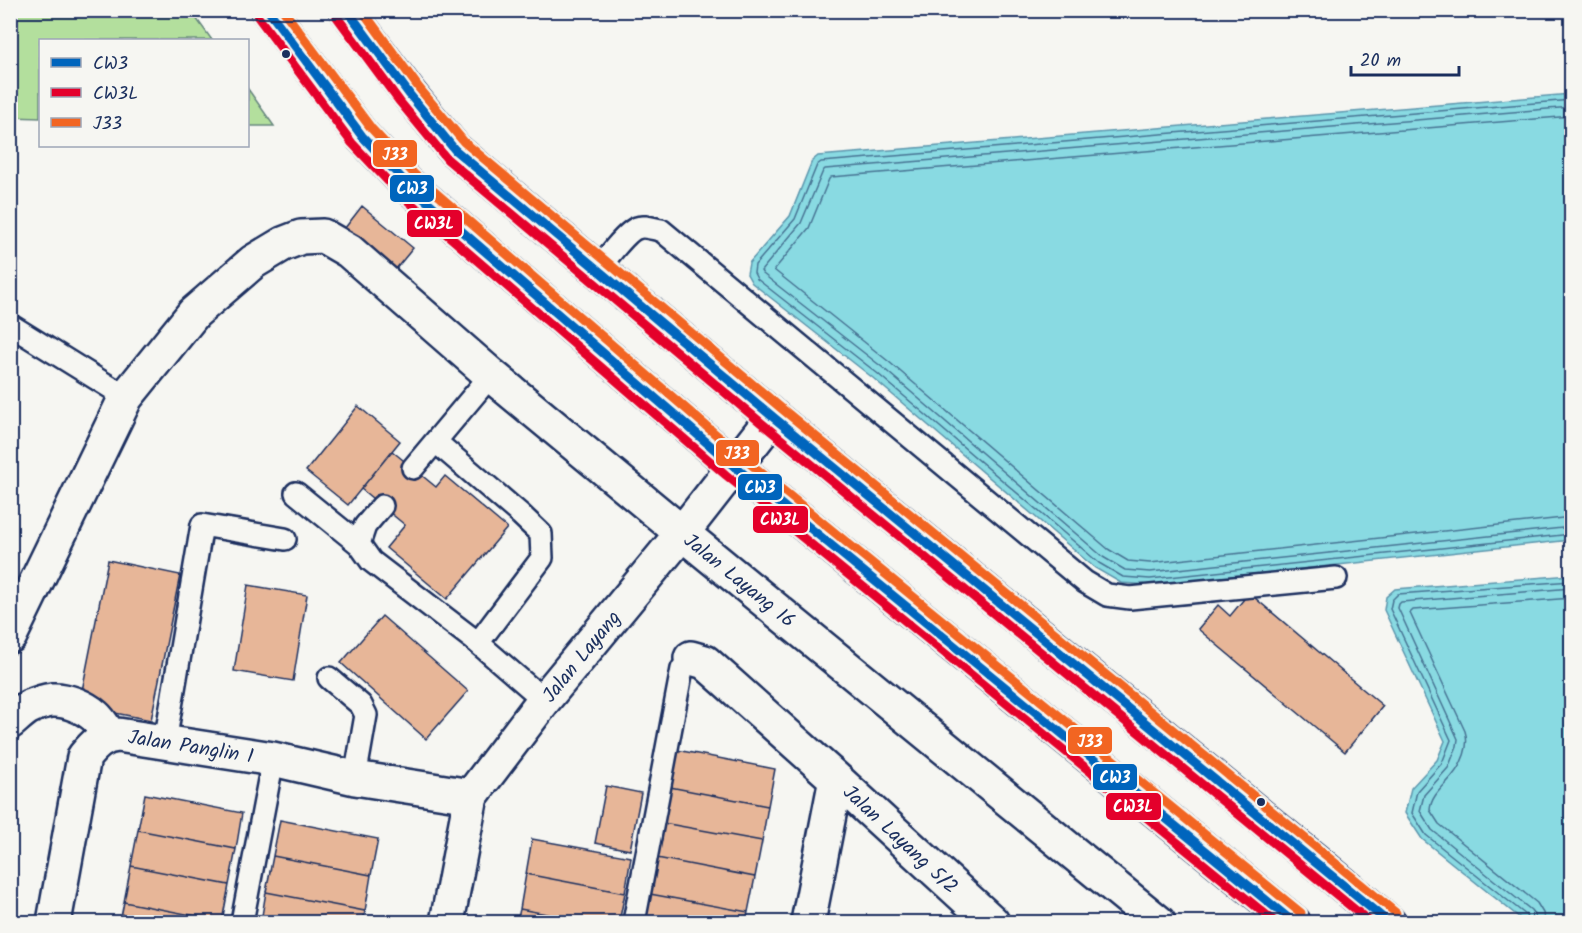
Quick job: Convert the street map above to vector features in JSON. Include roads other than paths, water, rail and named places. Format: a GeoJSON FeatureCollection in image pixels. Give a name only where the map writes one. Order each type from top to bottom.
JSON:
{"type":"FeatureCollection","features":[{"type":"Feature","properties":{"kind":"street"},"geometry":{"type":"LineString","coordinates":[[268,10],[362,136],[407,184],[734,466],[1293,922]]}},
{"type":"Feature","properties":{"kind":"street"},"geometry":{"type":"LineString","coordinates":[[346,10],[455,150],[773,417],[1388,922]]}},
{"type":"Feature","properties":{"kind":"street","name":"Jalan Layang 16"},"geometry":{"type":"LineString","coordinates":[[126,397],[194,313],[253,262],[283,244],[301,237],[323,236],[349,251],[491,375],[1158,922]]}},
{"type":"Feature","properties":{"kind":"street"},"geometry":{"type":"LineString","coordinates":[[10,636],[126,397]]}},
{"type":"Feature","properties":{"kind":"street","name":"Jalan Layang"},"geometry":{"type":"LineString","coordinates":[[447,922],[471,796],[544,700],[682,533],[773,417]]}},
{"type":"Feature","properties":{"kind":"street","name":"Jalan Layang 5/2"},"geometry":{"type":"LineString","coordinates":[[691,658],[705,662],[836,779],[983,919]]}},
{"type":"Feature","properties":{"kind":"street"},"geometry":{"type":"LineString","coordinates":[[10,722],[27,708],[52,700],[69,703],[94,714],[109,735]]}},
{"type":"Feature","properties":{"kind":"street","name":"Jalan Panglin 1"},"geometry":{"type":"LineString","coordinates":[[54,922],[84,757],[93,746],[109,735],[273,759],[355,778],[471,796]]}},
{"type":"Feature","properties":{"kind":"street"},"geometry":{"type":"LineString","coordinates":[[808,922],[836,779]]}},
{"type":"Feature","properties":{"kind":"lane"},"geometry":{"type":"LineString","coordinates":[[597,271],[630,232],[637,228],[661,230],[1085,582],[1107,595],[1130,598],[1336,578]]}},
{"type":"Feature","properties":{"kind":"lane"},"geometry":{"type":"LineString","coordinates":[[10,325],[126,397]]}},
{"type":"Feature","properties":{"kind":"lane"},"geometry":{"type":"LineString","coordinates":[[413,468],[491,375]]}},
{"type":"Feature","properties":{"kind":"lane"},"geometry":{"type":"LineString","coordinates":[[436,442],[541,534],[542,558],[478,643]]}},
{"type":"Feature","properties":{"kind":"lane"},"geometry":{"type":"LineString","coordinates":[[296,493],[359,544],[371,561],[478,643],[544,700]]}},
{"type":"Feature","properties":{"kind":"lane"},"geometry":{"type":"LineString","coordinates":[[359,544],[365,526],[382,506]]}},
{"type":"Feature","properties":{"kind":"lane"},"geometry":{"type":"LineString","coordinates":[[165,742],[202,525],[285,539]]}},
{"type":"Feature","properties":{"kind":"lane"},"geometry":{"type":"LineString","coordinates":[[634,922],[682,669],[691,658]]}},
{"type":"Feature","properties":{"kind":"lane"},"geometry":{"type":"LineString","coordinates":[[329,678],[361,705],[366,715],[355,778]]}},
{"type":"Feature","properties":{"kind":"lane"},"geometry":{"type":"LineString","coordinates":[[242,922],[273,759]]}},
{"type":"Feature","properties":{"kind":"water"},"geometry":{"type":"Polygon","coordinates":[[[1571,94],[1571,540],[1150,585],[1121,583],[1095,568],[873,378],[752,283],[747,274],[749,263],[790,216],[812,161],[818,156],[1571,94]]]}},
{"type":"Feature","properties":{"kind":"water"},"geometry":{"type":"Polygon","coordinates":[[[1571,575],[1571,922],[1525,922],[1422,839],[1405,813],[1411,788],[1437,760],[1445,741],[1384,610],[1386,597],[1395,589],[1571,575]]]}}]}
